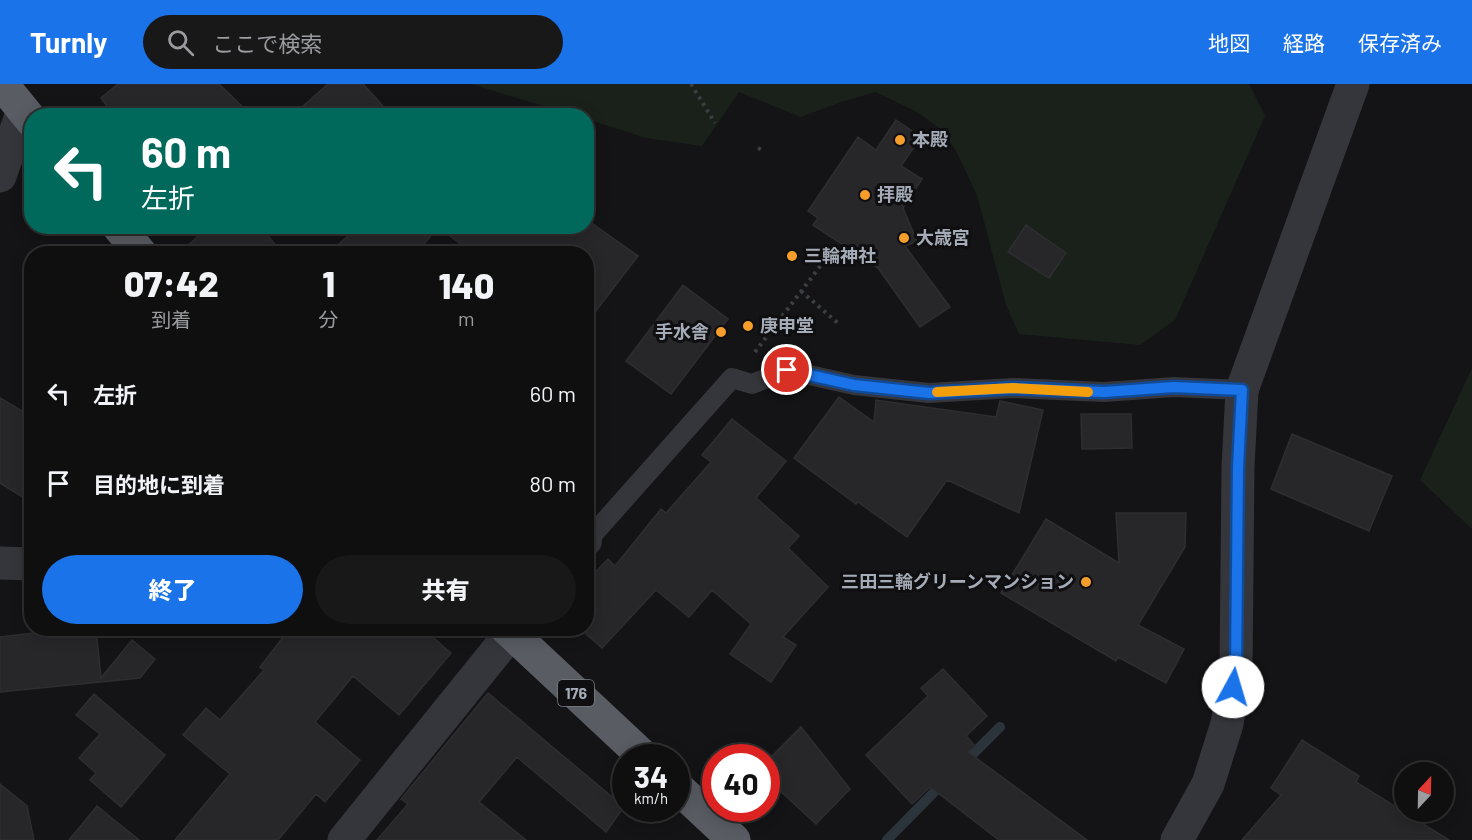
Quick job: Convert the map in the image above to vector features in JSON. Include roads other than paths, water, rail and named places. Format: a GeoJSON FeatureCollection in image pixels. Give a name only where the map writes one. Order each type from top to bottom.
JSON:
{"type":"FeatureCollection","features":[{"type":"Feature","properties":{"kind":"highway"},"geometry":{"type":"LineString","coordinates":[[2,84],[24,112]]}},
{"type":"Feature","properties":{"kind":"highway"},"geometry":{"type":"LineString","coordinates":[[125,234],[134,246]]}},
{"type":"Feature","properties":{"kind":"highway","name":"176"},"geometry":{"type":"LineString","coordinates":[[516,636],[630,744]]}},
{"type":"Feature","properties":{"kind":"highway"},"geometry":{"type":"LineString","coordinates":[[690,799],[735,840]]}},
{"type":"Feature","properties":{"kind":"street"},"geometry":{"type":"LineString","coordinates":[[1177,840],[1208,784],[1227,724],[1236,669],[1238,467],[1242,390],[1353,84]]}},
{"type":"Feature","properties":{"kind":"street"},"geometry":{"type":"LineString","coordinates":[[0,176],[24,123]]}},
{"type":"Feature","properties":{"kind":"street"},"geometry":{"type":"LineString","coordinates":[[0,563],[24,564]]}},
{"type":"Feature","properties":{"kind":"street"},"geometry":{"type":"LineString","coordinates":[[344,840],[505,636]]}},
{"type":"Feature","properties":{"kind":"lane"},"geometry":{"type":"LineString","coordinates":[[594,534],[732,378],[752,384],[787,370],[854,385],[929,393],[1013,388],[1104,392],[1174,387],[1242,390]]}},
{"type":"Feature","properties":{"kind":"waterway"},"geometry":{"type":"LineString","coordinates":[[962,765],[1000,727]]}},
{"type":"Feature","properties":{"kind":"waterway"},"geometry":{"type":"LineString","coordinates":[[887,840],[944,782]]}},
{"type":"Feature","properties":{"kind":"place","name":"本殿"},"geometry":{"type":"Point","coordinates":[900,140]}},
{"type":"Feature","properties":{"kind":"place","name":"拝殿"},"geometry":{"type":"Point","coordinates":[865,195]}},
{"type":"Feature","properties":{"kind":"place","name":"大歳宮"},"geometry":{"type":"Point","coordinates":[904,238]}},
{"type":"Feature","properties":{"kind":"place","name":"三輪神社"},"geometry":{"type":"Point","coordinates":[792,256]}},
{"type":"Feature","properties":{"kind":"place","name":"庚申堂"},"geometry":{"type":"Point","coordinates":[748,326]}},
{"type":"Feature","properties":{"kind":"place","name":"手水舎"},"geometry":{"type":"Point","coordinates":[721,332]}},
{"type":"Feature","properties":{"kind":"place","name":"三田三輪グリーンマンション"},"geometry":{"type":"Point","coordinates":[1086,582]}}]}
